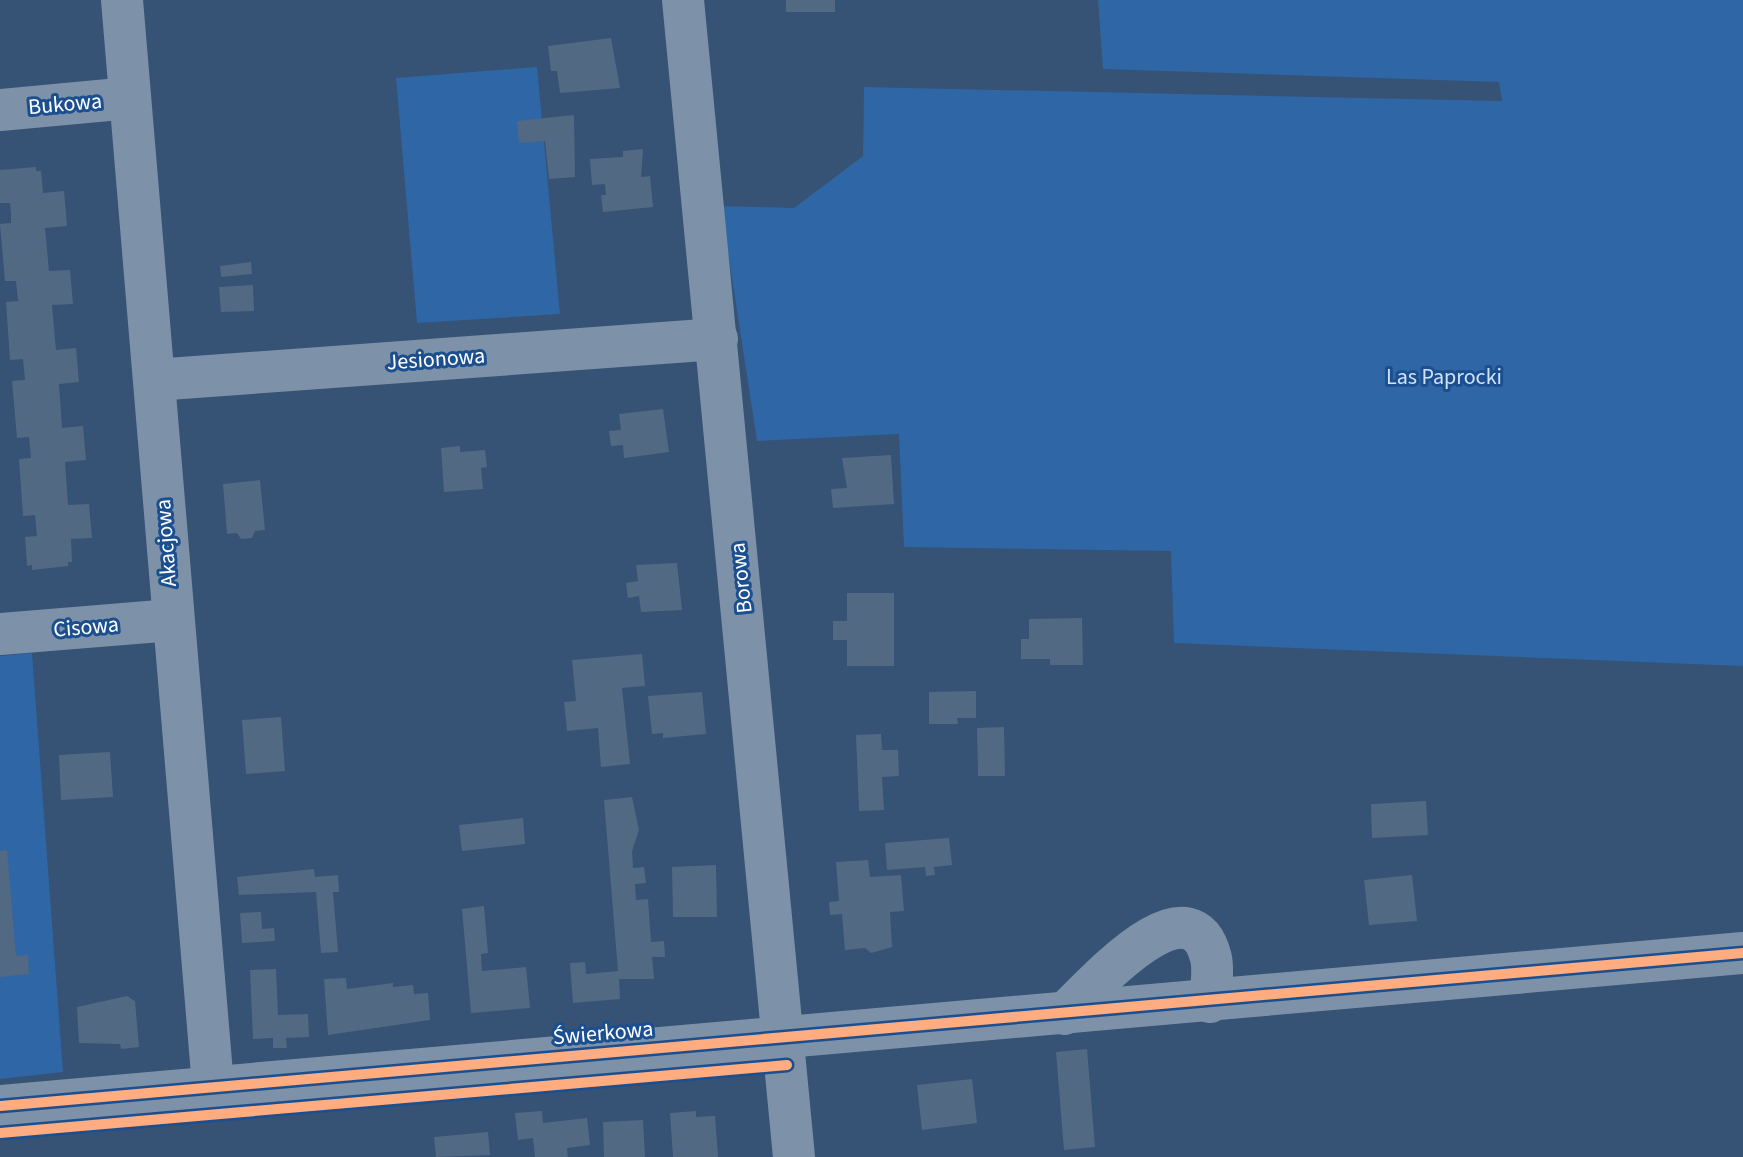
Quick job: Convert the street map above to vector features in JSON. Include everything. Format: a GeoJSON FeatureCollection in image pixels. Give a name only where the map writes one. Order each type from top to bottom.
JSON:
{"type":"FeatureCollection","features":[{"type":"Feature","properties":{"kind":"street","name":"Akacjowa"},"geometry":{"type":"LineString","coordinates":[[122,0],[213,1086]]}},
{"type":"Feature","properties":{"kind":"street","name":"Borowa"},"geometry":{"type":"LineString","coordinates":[[683,0],[785,1038],[794,1157]]}},
{"type":"Feature","properties":{"kind":"street","name":"Bukowa"},"geometry":{"type":"LineString","coordinates":[[0,110],[130,98]]}},
{"type":"Feature","properties":{"kind":"street","name":"Jesionowa"},"geometry":{"type":"LineString","coordinates":[[154,380],[717,339]]}},
{"type":"Feature","properties":{"kind":"street","name":"Cisowa"},"geometry":{"type":"LineString","coordinates":[[0,634],[172,620]]}},
{"type":"Feature","properties":{"kind":"street"},"geometry":{"type":"LineString","coordinates":[[1064,1014],[1143,940],[1169,928],[1189,928],[1204,940],[1212,961],[1210,1002]]}},
{"type":"Feature","properties":{"kind":"street","name":"Świerkowa"},"geometry":{"type":"LineString","coordinates":[[0,1106],[1743,953]]}},
{"type":"Feature","properties":{"kind":"green space","name":"Las Paprocki"},"geometry":{"type":"Polygon","coordinates":[[[1098,0],[1743,0],[1743,666],[1174,643],[1171,551],[904,547],[899,434],[757,441],[721,206],[794,208],[863,156],[864,87],[1502,101],[1499,82],[1103,69],[1098,0]]]}},
{"type":"Feature","properties":{"kind":"green space"},"geometry":{"type":"Polygon","coordinates":[[[537,67],[560,314],[417,323],[396,78],[537,67]]]}},
{"type":"Feature","properties":{"kind":"green space"},"geometry":{"type":"Polygon","coordinates":[[[32,653],[63,1072],[0,1079],[0,656],[32,653]]]}},
{"type":"Feature","properties":{"kind":"building"},"geometry":{"type":"Polygon","coordinates":[[[786,0],[835,0],[835,12],[786,12],[786,0]]]}},
{"type":"Feature","properties":{"kind":"building"},"geometry":{"type":"Polygon","coordinates":[[[611,38],[620,88],[560,93],[557,71],[551,71],[548,46],[611,38]]]}},
{"type":"Feature","properties":{"kind":"building"},"geometry":{"type":"Polygon","coordinates":[[[574,115],[575,177],[549,179],[545,141],[519,143],[517,121],[574,115]]]}},
{"type":"Feature","properties":{"kind":"building"},"geometry":{"type":"Polygon","coordinates":[[[643,149],[641,177],[650,176],[653,207],[603,212],[601,195],[606,195],[605,184],[592,185],[590,159],[623,157],[623,151],[643,149]]]}},
{"type":"Feature","properties":{"kind":"building"},"geometry":{"type":"Polygon","coordinates":[[[36,167],[36,171],[41,171],[43,193],[64,191],[67,226],[45,228],[49,271],[70,270],[73,304],[52,305],[56,350],[76,348],[79,382],[59,384],[62,428],[83,426],[86,460],[65,462],[68,505],[89,504],[92,538],[71,539],[72,562],[68,562],[68,566],[32,570],[32,565],[27,566],[25,537],[37,536],[35,515],[23,516],[19,459],[31,458],[29,437],[17,438],[12,381],[25,380],[23,359],[10,360],[6,302],[18,301],[16,281],[5,281],[0,224],[11,223],[11,213],[10,203],[0,203],[0,170],[36,167]]]}},
{"type":"Feature","properties":{"kind":"building"},"geometry":{"type":"Polygon","coordinates":[[[251,262],[252,274],[221,277],[220,266],[251,262]]]}},
{"type":"Feature","properties":{"kind":"building"},"geometry":{"type":"Polygon","coordinates":[[[253,285],[254,311],[221,312],[219,287],[253,285]]]}},
{"type":"Feature","properties":{"kind":"building"},"geometry":{"type":"Polygon","coordinates":[[[663,409],[669,452],[624,458],[623,445],[611,446],[609,431],[621,430],[619,414],[663,409]]]}},
{"type":"Feature","properties":{"kind":"building"},"geometry":{"type":"Polygon","coordinates":[[[460,446],[460,452],[485,450],[487,467],[481,468],[483,489],[444,492],[441,448],[460,446]]]}},
{"type":"Feature","properties":{"kind":"building"},"geometry":{"type":"Polygon","coordinates":[[[891,455],[894,504],[833,508],[831,489],[847,488],[842,458],[891,455]]]}},
{"type":"Feature","properties":{"kind":"building"},"geometry":{"type":"Polygon","coordinates":[[[260,480],[265,530],[255,531],[252,538],[241,539],[237,533],[227,534],[223,484],[260,480]]]}},
{"type":"Feature","properties":{"kind":"building"},"geometry":{"type":"Polygon","coordinates":[[[677,563],[682,610],[641,612],[639,596],[628,598],[626,583],[638,581],[636,565],[677,563]]]}},
{"type":"Feature","properties":{"kind":"building"},"geometry":{"type":"Polygon","coordinates":[[[847,593],[894,593],[894,666],[847,666],[847,640],[833,640],[833,621],[847,621],[847,593]]]}},
{"type":"Feature","properties":{"kind":"building"},"geometry":{"type":"Polygon","coordinates":[[[1082,618],[1083,665],[1050,665],[1050,659],[1021,659],[1021,639],[1029,639],[1029,619],[1082,618]]]}},
{"type":"Feature","properties":{"kind":"building"},"geometry":{"type":"Polygon","coordinates":[[[642,654],[645,686],[622,688],[630,764],[601,767],[598,728],[567,731],[564,702],[576,701],[572,660],[642,654]]]}},
{"type":"Feature","properties":{"kind":"building"},"geometry":{"type":"Polygon","coordinates":[[[976,691],[976,718],[957,718],[958,724],[929,724],[929,692],[976,691]]]}},
{"type":"Feature","properties":{"kind":"building"},"geometry":{"type":"Polygon","coordinates":[[[702,692],[706,734],[663,738],[663,733],[652,734],[648,696],[702,692]]]}},
{"type":"Feature","properties":{"kind":"building"},"geometry":{"type":"Polygon","coordinates":[[[281,717],[285,771],[246,774],[242,720],[281,717]]]}},
{"type":"Feature","properties":{"kind":"building"},"geometry":{"type":"Polygon","coordinates":[[[1004,727],[1005,776],[978,776],[977,728],[1004,727]]]}},
{"type":"Feature","properties":{"kind":"building"},"geometry":{"type":"Polygon","coordinates":[[[881,734],[882,750],[898,750],[899,776],[882,777],[884,810],[859,811],[856,735],[881,734]]]}},
{"type":"Feature","properties":{"kind":"building"},"geometry":{"type":"Polygon","coordinates":[[[110,752],[113,797],[61,800],[59,755],[110,752]]]}},
{"type":"Feature","properties":{"kind":"building"},"geometry":{"type":"Polygon","coordinates":[[[632,797],[639,830],[632,851],[633,868],[644,867],[646,883],[635,884],[636,900],[648,899],[651,942],[664,941],[665,957],[652,957],[654,979],[619,979],[620,999],[573,1003],[570,963],[585,962],[586,974],[618,971],[604,800],[632,797]]]}},
{"type":"Feature","properties":{"kind":"building"},"geometry":{"type":"Polygon","coordinates":[[[1426,801],[1428,835],[1372,838],[1371,804],[1426,801]]]}},
{"type":"Feature","properties":{"kind":"building"},"geometry":{"type":"Polygon","coordinates":[[[523,818],[525,844],[462,851],[459,825],[523,818]]]}},
{"type":"Feature","properties":{"kind":"building"},"geometry":{"type":"Polygon","coordinates":[[[949,838],[952,865],[934,867],[935,875],[926,876],[925,867],[887,870],[885,843],[949,838]]]}},
{"type":"Feature","properties":{"kind":"building"},"geometry":{"type":"Polygon","coordinates":[[[7,850],[16,956],[28,955],[29,974],[0,977],[0,851],[7,850]]]}},
{"type":"Feature","properties":{"kind":"building"},"geometry":{"type":"Polygon","coordinates":[[[868,860],[870,877],[901,875],[904,911],[890,912],[892,947],[871,953],[865,948],[845,950],[842,914],[830,915],[829,902],[839,901],[836,862],[868,860]]]}},
{"type":"Feature","properties":{"kind":"building"},"geometry":{"type":"Polygon","coordinates":[[[716,865],[717,917],[673,917],[672,867],[716,865]]]}},
{"type":"Feature","properties":{"kind":"building"},"geometry":{"type":"Polygon","coordinates":[[[314,869],[315,877],[338,875],[339,892],[333,892],[338,952],[321,953],[316,892],[239,895],[237,877],[314,869]]]}},
{"type":"Feature","properties":{"kind":"building"},"geometry":{"type":"Polygon","coordinates":[[[1412,875],[1417,921],[1369,925],[1364,880],[1412,875]]]}},
{"type":"Feature","properties":{"kind":"building"},"geometry":{"type":"Polygon","coordinates":[[[484,906],[488,953],[481,954],[482,971],[526,967],[530,1008],[471,1013],[462,909],[484,906]]]}},
{"type":"Feature","properties":{"kind":"building"},"geometry":{"type":"Polygon","coordinates":[[[261,912],[262,929],[274,928],[275,941],[242,943],[240,913],[261,912]]]}},
{"type":"Feature","properties":{"kind":"building"},"geometry":{"type":"Polygon","coordinates":[[[276,969],[278,1015],[308,1014],[309,1037],[286,1038],[287,1048],[273,1048],[273,1038],[253,1039],[250,970],[276,969]]]}},
{"type":"Feature","properties":{"kind":"building"},"geometry":{"type":"Polygon","coordinates":[[[346,978],[347,989],[393,983],[393,987],[413,985],[414,994],[428,993],[430,1020],[328,1035],[324,979],[346,978]]]}},
{"type":"Feature","properties":{"kind":"building"},"geometry":{"type":"Polygon","coordinates":[[[127,996],[135,1001],[139,1047],[121,1049],[120,1044],[79,1043],[77,1007],[127,996]]]}},
{"type":"Feature","properties":{"kind":"building"},"geometry":{"type":"Polygon","coordinates":[[[1087,1049],[1095,1147],[1064,1150],[1056,1052],[1087,1049]]]}},
{"type":"Feature","properties":{"kind":"building"},"geometry":{"type":"Polygon","coordinates":[[[972,1079],[977,1123],[922,1130],[917,1085],[972,1079]]]}},
{"type":"Feature","properties":{"kind":"building"},"geometry":{"type":"Polygon","coordinates":[[[542,1111],[543,1123],[587,1118],[590,1145],[567,1148],[568,1157],[535,1157],[533,1138],[518,1140],[515,1113],[542,1111]]]}},
{"type":"Feature","properties":{"kind":"building"},"geometry":{"type":"Polygon","coordinates":[[[696,1111],[696,1117],[715,1116],[718,1157],[673,1157],[670,1113],[696,1111]]]}},
{"type":"Feature","properties":{"kind":"building"},"geometry":{"type":"Polygon","coordinates":[[[643,1120],[645,1157],[604,1157],[603,1122],[643,1120]]]}},
{"type":"Feature","properties":{"kind":"building"},"geometry":{"type":"Polygon","coordinates":[[[488,1132],[490,1155],[436,1157],[434,1137],[488,1132]]]}},
{"type":"Feature","properties":{"kind":"cycle path"},"geometry":{"type":"LineString","coordinates":[[0,1106],[1743,953]]}},
{"type":"Feature","properties":{"kind":"cycle path"},"geometry":{"type":"LineString","coordinates":[[0,1133],[787,1065]]}}]}
